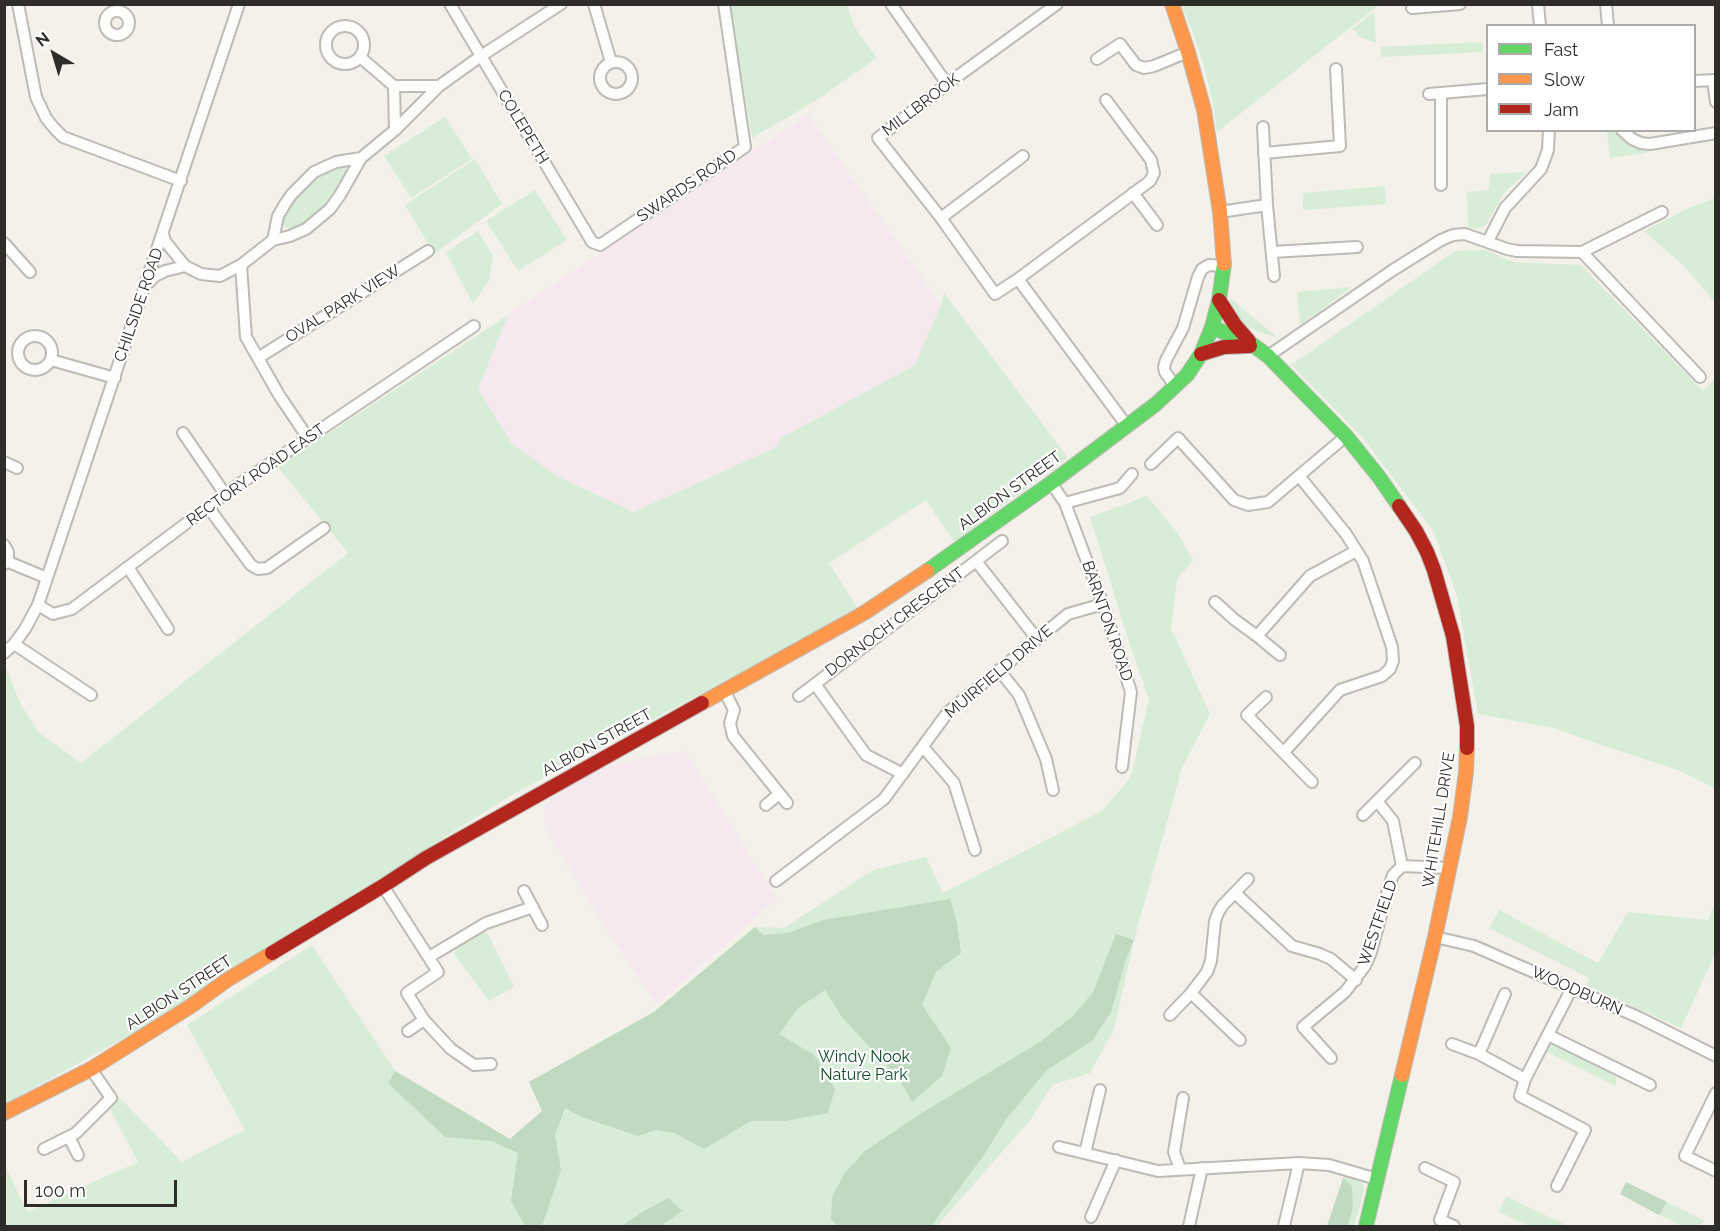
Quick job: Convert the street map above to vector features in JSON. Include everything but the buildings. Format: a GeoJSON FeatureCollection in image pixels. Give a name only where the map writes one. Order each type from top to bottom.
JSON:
{"type":"FeatureCollection","features":[{"type":"Feature","properties":{"kind":"street"},"geometry":{"type":"LineString","coordinates":[[18,4],[36,97],[54,129],[63,137],[181,181]]}},
{"type":"Feature","properties":{"kind":"street","name":"CHILSIDE ROAD"},"geometry":{"type":"LineString","coordinates":[[4,653],[25,629],[38,605],[239,4]]}},
{"type":"Feature","properties":{"kind":"street","name":"COLEPETH"},"geometry":{"type":"LineString","coordinates":[[450,4],[592,242],[600,245]]}},
{"type":"Feature","properties":{"kind":"street"},"geometry":{"type":"LineString","coordinates":[[594,4],[611,62]]}},
{"type":"Feature","properties":{"kind":"street","name":"SWARDS ROAD"},"geometry":{"type":"LineString","coordinates":[[600,245],[745,147],[724,4]]}},
{"type":"Feature","properties":{"kind":"street"},"geometry":{"type":"LineString","coordinates":[[891,4],[947,84]]}},
{"type":"Feature","properties":{"kind":"street","name":"MILLBROOK"},"geometry":{"type":"LineString","coordinates":[[1057,4],[947,84],[878,138],[941,218],[995,294],[1150,181],[1154,172],[1151,160],[1106,100]]}},
{"type":"Feature","properties":{"kind":"street","name":"ALBION STREET"},"geometry":{"type":"LineString","coordinates":[[4,1113],[91,1068],[191,1006],[227,980],[426,858],[873,608],[1051,483],[1156,404],[1187,375],[1201,354],[1212,327],[1224,266],[1220,212],[1204,110],[1172,4]]}},
{"type":"Feature","properties":{"kind":"street"},"geometry":{"type":"LineString","coordinates":[[1412,8],[1460,4]]}},
{"type":"Feature","properties":{"kind":"street"},"geometry":{"type":"LineString","coordinates":[[1538,4],[1540,24]]}},
{"type":"Feature","properties":{"kind":"street"},"geometry":{"type":"LineString","coordinates":[[1606,4],[1608,24]]}},
{"type":"Feature","properties":{"kind":"street"},"geometry":{"type":"LineString","coordinates":[[163,234],[185,266],[201,274],[220,276],[241,265],[273,240],[306,229],[330,209],[361,158],[395,130],[439,86],[559,5]]}},
{"type":"Feature","properties":{"kind":"street"},"geometry":{"type":"LineString","coordinates":[[1097,59],[1120,44],[1136,65],[1144,68],[1188,52]]}},
{"type":"Feature","properties":{"kind":"street"},"geometry":{"type":"LineString","coordinates":[[360,57],[394,86],[439,86]]}},
{"type":"Feature","properties":{"kind":"street"},"geometry":{"type":"LineString","coordinates":[[1264,153],[1340,146],[1336,69]]}},
{"type":"Feature","properties":{"kind":"street"},"geometry":{"type":"LineString","coordinates":[[1696,81],[1714,80],[1716,102]]}},
{"type":"Feature","properties":{"kind":"street"},"geometry":{"type":"LineString","coordinates":[[394,86],[395,130]]}},
{"type":"Feature","properties":{"kind":"street"},"geometry":{"type":"LineString","coordinates":[[1429,94],[1486,89]]}},
{"type":"Feature","properties":{"kind":"street"},"geometry":{"type":"LineString","coordinates":[[1440,93],[1441,185]]}},
{"type":"Feature","properties":{"kind":"street"},"geometry":{"type":"LineString","coordinates":[[1263,127],[1274,276]]}},
{"type":"Feature","properties":{"kind":"street"},"geometry":{"type":"LineString","coordinates":[[1488,241],[1505,208],[1541,169],[1548,150],[1549,132]]}},
{"type":"Feature","properties":{"kind":"street"},"geometry":{"type":"LineString","coordinates":[[1624,132],[1632,139],[1650,144],[1716,133]]}},
{"type":"Feature","properties":{"kind":"street"},"geometry":{"type":"LineString","coordinates":[[941,218],[1023,156]]}},
{"type":"Feature","properties":{"kind":"street"},"geometry":{"type":"LineString","coordinates":[[273,240],[278,216],[285,204],[314,172],[336,162],[361,158]]}},
{"type":"Feature","properties":{"kind":"street"},"geometry":{"type":"LineString","coordinates":[[1133,193],[1157,225]]}},
{"type":"Feature","properties":{"kind":"street"},"geometry":{"type":"LineString","coordinates":[[1220,212],[1267,205]]}},
{"type":"Feature","properties":{"kind":"street"},"geometry":{"type":"LineString","coordinates":[[1268,356],[1394,270],[1441,240],[1453,235],[1465,234],[1517,251],[1582,252],[1662,212]]}},
{"type":"Feature","properties":{"kind":"street"},"geometry":{"type":"LineString","coordinates":[[4,243],[30,272]]}},
{"type":"Feature","properties":{"kind":"street"},"geometry":{"type":"LineString","coordinates":[[1272,252],[1357,247]]}},
{"type":"Feature","properties":{"kind":"street","name":"OVAL PARK VIEW"},"geometry":{"type":"LineString","coordinates":[[258,358],[428,251]]}},
{"type":"Feature","properties":{"kind":"street"},"geometry":{"type":"LineString","coordinates":[[1582,252],[1700,377]]}},
{"type":"Feature","properties":{"kind":"street"},"geometry":{"type":"LineString","coordinates":[[241,265],[246,337],[279,396],[308,438]]}},
{"type":"Feature","properties":{"kind":"street"},"geometry":{"type":"LineString","coordinates":[[1175,386],[1164,367],[1184,328],[1198,277],[1202,269],[1209,265],[1224,266]]}},
{"type":"Feature","properties":{"kind":"street"},"geometry":{"type":"LineString","coordinates":[[146,284],[165,271],[185,266]]}},
{"type":"Feature","properties":{"kind":"street"},"geometry":{"type":"LineString","coordinates":[[1018,279],[1127,426]]}},
{"type":"Feature","properties":{"kind":"street"},"geometry":{"type":"LineString","coordinates":[[1219,300],[1235,325],[1253,345]]}},
{"type":"Feature","properties":{"kind":"street","name":"RECTORY ROAD EAST"},"geometry":{"type":"LineString","coordinates":[[38,605],[52,614],[72,609],[225,494],[474,326]]}},
{"type":"Feature","properties":{"kind":"street","name":"WHITEHILL DRIVE"},"geometry":{"type":"LineString","coordinates":[[1212,327],[1253,345],[1268,356],[1346,436],[1379,477],[1416,531],[1434,570],[1453,636],[1467,726],[1466,772],[1450,868],[1435,937],[1366,1227]]}},
{"type":"Feature","properties":{"kind":"street"},"geometry":{"type":"LineString","coordinates":[[1201,354],[1224,347],[1253,345]]}},
{"type":"Feature","properties":{"kind":"street"},"geometry":{"type":"LineString","coordinates":[[51,360],[115,378]]}},
{"type":"Feature","properties":{"kind":"street"},"geometry":{"type":"LineString","coordinates":[[183,433],[225,494]]}},
{"type":"Feature","properties":{"kind":"street"},"geometry":{"type":"LineString","coordinates":[[1151,464],[1178,438],[1234,500],[1248,505],[1268,502],[1346,436]]}},
{"type":"Feature","properties":{"kind":"street"},"geometry":{"type":"LineString","coordinates":[[4,462],[16,468]]}},
{"type":"Feature","properties":{"kind":"street"},"geometry":{"type":"LineString","coordinates":[[1065,503],[1120,488],[1132,474]]}},
{"type":"Feature","properties":{"kind":"street"},"geometry":{"type":"LineString","coordinates":[[1284,752],[1340,690],[1382,676],[1390,669],[1393,661],[1392,647],[1363,561],[1346,534],[1300,477]]}},
{"type":"Feature","properties":{"kind":"street","name":"BARNTON ROAD"},"geometry":{"type":"LineString","coordinates":[[1051,483],[1065,503],[1103,604],[1131,692],[1122,767]]}},
{"type":"Feature","properties":{"kind":"street"},"geometry":{"type":"LineString","coordinates":[[208,507],[251,566],[258,569],[267,568],[324,528]]}},
{"type":"Feature","properties":{"kind":"street","name":"DORNOCH CRESCENT"},"geometry":{"type":"LineString","coordinates":[[798,696],[1002,541]]}},
{"type":"Feature","properties":{"kind":"street"},"geometry":{"type":"LineString","coordinates":[[4,545],[8,552],[5,563],[47,578]]}},
{"type":"Feature","properties":{"kind":"street"},"geometry":{"type":"LineString","coordinates":[[1257,636],[1310,576],[1356,551]]}},
{"type":"Feature","properties":{"kind":"street","name":"DORNOCH CRESCENT"},"geometry":{"type":"LineString","coordinates":[[976,561],[1037,639]]}},
{"type":"Feature","properties":{"kind":"street"},"geometry":{"type":"LineString","coordinates":[[129,567],[168,629]]}},
{"type":"Feature","properties":{"kind":"street"},"geometry":{"type":"LineString","coordinates":[[1215,602],[1280,655]]}},
{"type":"Feature","properties":{"kind":"street","name":"MUIRFIELD DRIVE"},"geometry":{"type":"LineString","coordinates":[[776,881],[884,799],[948,711],[1068,614],[1103,604]]}},
{"type":"Feature","properties":{"kind":"street"},"geometry":{"type":"LineString","coordinates":[[14,644],[91,695]]}},
{"type":"Feature","properties":{"kind":"street"},"geometry":{"type":"LineString","coordinates":[[999,670],[1019,695],[1046,759],[1053,790]]}},
{"type":"Feature","properties":{"kind":"street","name":"DORNOCH CRESCENT"},"geometry":{"type":"LineString","coordinates":[[815,684],[866,755],[903,774]]}},
{"type":"Feature","properties":{"kind":"street"},"geometry":{"type":"LineString","coordinates":[[724,690],[734,710],[730,723],[733,736],[783,799],[766,806]]}},
{"type":"Feature","properties":{"kind":"street"},"geometry":{"type":"LineString","coordinates":[[1266,697],[1247,715],[1312,782]]}},
{"type":"Feature","properties":{"kind":"street"},"geometry":{"type":"LineString","coordinates":[[923,747],[954,783],[975,850]]}},
{"type":"Feature","properties":{"kind":"street"},"geometry":{"type":"LineString","coordinates":[[1363,815],[1415,763]]}},
{"type":"Feature","properties":{"kind":"street","name":"WESTFIELD"},"geometry":{"type":"LineString","coordinates":[[1377,801],[1393,821],[1402,866]]}},
{"type":"Feature","properties":{"kind":"street","name":"WESTFIELD"},"geometry":{"type":"LineString","coordinates":[[1402,866],[1450,868]]}},
{"type":"Feature","properties":{"kind":"street","name":"WESTFIELD"},"geometry":{"type":"LineString","coordinates":[[1331,1058],[1303,1027],[1346,992],[1365,966],[1388,890],[1394,875],[1402,866]]}},
{"type":"Feature","properties":{"kind":"street"},"geometry":{"type":"LineString","coordinates":[[1170,1015],[1207,972],[1211,961],[1215,921],[1218,913],[1248,879]]}},
{"type":"Feature","properties":{"kind":"street"},"geometry":{"type":"LineString","coordinates":[[383,886],[438,972],[407,993],[424,1020],[451,1049],[474,1065],[490,1064]]}},
{"type":"Feature","properties":{"kind":"street"},"geometry":{"type":"LineString","coordinates":[[524,891],[542,925]]}},
{"type":"Feature","properties":{"kind":"street","name":"WESTFIELD"},"geometry":{"type":"LineString","coordinates":[[1235,893],[1292,946],[1331,959],[1356,980]]}},
{"type":"Feature","properties":{"kind":"street"},"geometry":{"type":"LineString","coordinates":[[429,957],[486,923],[533,907]]}},
{"type":"Feature","properties":{"kind":"street","name":"WOODBURN"},"geometry":{"type":"LineString","coordinates":[[1435,937],[1474,946],[1638,1017],[1716,1056]]}},
{"type":"Feature","properties":{"kind":"street"},"geometry":{"type":"LineString","coordinates":[[1557,1186],[1585,1130],[1520,1096],[1525,1079],[1572,988]]}},
{"type":"Feature","properties":{"kind":"street"},"geometry":{"type":"LineString","coordinates":[[1191,993],[1240,1040]]}},
{"type":"Feature","properties":{"kind":"street"},"geometry":{"type":"LineString","coordinates":[[1479,1054],[1505,994]]}},
{"type":"Feature","properties":{"kind":"street"},"geometry":{"type":"LineString","coordinates":[[408,1032],[424,1020]]}},
{"type":"Feature","properties":{"kind":"street"},"geometry":{"type":"LineString","coordinates":[[1548,1035],[1650,1084]]}},
{"type":"Feature","properties":{"kind":"street"},"geometry":{"type":"LineString","coordinates":[[1452,1044],[1479,1054],[1525,1079]]}},
{"type":"Feature","properties":{"kind":"street"},"geometry":{"type":"LineString","coordinates":[[44,1149],[76,1133],[111,1098],[91,1068]]}},
{"type":"Feature","properties":{"kind":"street"},"geometry":{"type":"LineString","coordinates":[[1085,1153],[1100,1090]]}},
{"type":"Feature","properties":{"kind":"street"},"geometry":{"type":"LineString","coordinates":[[1716,1093],[1685,1156],[1716,1171]]}},
{"type":"Feature","properties":{"kind":"street"},"geometry":{"type":"LineString","coordinates":[[1180,1169],[1174,1152],[1184,1098]]}},
{"type":"Feature","properties":{"kind":"street"},"geometry":{"type":"LineString","coordinates":[[1169,1110],[1181,1113]]}},
{"type":"Feature","properties":{"kind":"street"},"geometry":{"type":"LineString","coordinates":[[69,1137],[78,1155]]}},
{"type":"Feature","properties":{"kind":"street"},"geometry":{"type":"LineString","coordinates":[[1059,1147],[1158,1170],[1299,1163],[1329,1164],[1377,1179]]}},
{"type":"Feature","properties":{"kind":"street"},"geometry":{"type":"LineString","coordinates":[[1091,1217],[1116,1160]]}},
{"type":"Feature","properties":{"kind":"street"},"geometry":{"type":"LineString","coordinates":[[1284,1227],[1299,1163]]}},
{"type":"Feature","properties":{"kind":"street"},"geometry":{"type":"LineString","coordinates":[[1189,1227],[1202,1168]]}},
{"type":"Feature","properties":{"kind":"street"},"geometry":{"type":"LineString","coordinates":[[1425,1168],[1454,1182],[1440,1220],[1454,1227]]}},
{"type":"Feature","properties":{"kind":"shaded area"},"geometry":{"type":"Polygon","coordinates":[[[808,114],[941,305],[915,365],[781,438],[778,447],[566,545],[478,389],[508,315],[808,114]]]}},
{"type":"Feature","properties":{"kind":"shaded area"},"geometry":{"type":"Polygon","coordinates":[[[685,751],[777,899],[657,1005],[610,935],[544,826],[544,805],[575,781],[601,769],[685,751]]]}},
{"type":"Feature","properties":{"kind":"green space"},"geometry":{"type":"Polygon","coordinates":[[[730,5],[847,5],[855,28],[877,58],[812,103],[752,138],[730,5]]]}},
{"type":"Feature","properties":{"kind":"green space"},"geometry":{"type":"Polygon","coordinates":[[[1181,5],[1379,5],[1217,132],[1204,66],[1181,5]]]}},
{"type":"Feature","properties":{"kind":"green space"},"geometry":{"type":"Polygon","coordinates":[[[1374,12],[1376,43],[1358,36],[1356,30],[1351,30],[1374,12]]]}},
{"type":"Feature","properties":{"kind":"green space"},"geometry":{"type":"Polygon","coordinates":[[[1482,42],[1483,52],[1381,57],[1380,47],[1482,42]]]}},
{"type":"Feature","properties":{"kind":"green space"},"geometry":{"type":"Polygon","coordinates":[[[445,117],[472,159],[411,198],[384,156],[445,117]]]}},
{"type":"Feature","properties":{"kind":"green space"},"geometry":{"type":"Polygon","coordinates":[[[1607,132],[1617,132],[1641,148],[1654,149],[1645,153],[1610,158],[1607,132]]]}},
{"type":"Feature","properties":{"kind":"green space"},"geometry":{"type":"Polygon","coordinates":[[[475,159],[502,204],[434,254],[405,205],[475,159]]]}},
{"type":"Feature","properties":{"kind":"green space"},"geometry":{"type":"Polygon","coordinates":[[[344,167],[348,170],[327,204],[295,228],[285,227],[283,217],[306,184],[325,170],[344,167]]]}},
{"type":"Feature","properties":{"kind":"green space"},"geometry":{"type":"Polygon","coordinates":[[[1527,172],[1504,193],[1486,225],[1477,229],[1468,227],[1467,192],[1489,190],[1490,174],[1527,172]]]}},
{"type":"Feature","properties":{"kind":"green space"},"geometry":{"type":"Polygon","coordinates":[[[1385,186],[1386,204],[1303,210],[1303,193],[1385,186]]]}},
{"type":"Feature","properties":{"kind":"green space"},"geometry":{"type":"Polygon","coordinates":[[[535,190],[567,240],[518,271],[486,221],[535,190]]]}},
{"type":"Feature","properties":{"kind":"green space"},"geometry":{"type":"Polygon","coordinates":[[[1716,198],[1715,302],[1683,265],[1644,231],[1689,208],[1716,198]]]}},
{"type":"Feature","properties":{"kind":"green space"},"geometry":{"type":"Polygon","coordinates":[[[478,231],[493,256],[489,280],[473,304],[446,252],[478,231]]]}},
{"type":"Feature","properties":{"kind":"green space"},"geometry":{"type":"Polygon","coordinates":[[[1485,250],[1513,262],[1581,265],[1703,391],[1715,379],[1715,788],[1678,770],[1554,728],[1478,714],[1457,596],[1434,532],[1363,438],[1291,365],[1455,251],[1485,250]]]}},
{"type":"Feature","properties":{"kind":"green space"},"geometry":{"type":"Polygon","coordinates":[[[1352,287],[1300,325],[1297,292],[1352,287]]]}},
{"type":"Feature","properties":{"kind":"green space"},"geometry":{"type":"Polygon","coordinates":[[[944,293],[1068,458],[954,542],[926,500],[829,563],[857,607],[805,638],[510,796],[153,1022],[5,1104],[4,662],[20,703],[39,733],[81,763],[348,553],[278,467],[508,315],[478,389],[512,444],[558,477],[634,512],[777,447],[781,438],[915,365],[944,293]]]}},
{"type":"Feature","properties":{"kind":"green space"},"geometry":{"type":"Polygon","coordinates":[[[1230,298],[1278,338],[1256,331],[1241,322],[1232,307],[1230,298]]]}},
{"type":"Feature","properties":{"kind":"green space","name":"Windy Nook Nature Park"},"geometry":{"type":"Polygon","coordinates":[[[1147,496],[1177,532],[1193,560],[1177,579],[1171,628],[1210,714],[1182,768],[1134,940],[1114,1029],[1090,1073],[1052,1085],[1031,1119],[937,1226],[5,1226],[4,1163],[27,1212],[138,1162],[109,1107],[120,1098],[182,1162],[245,1130],[187,1025],[312,945],[395,1071],[510,1139],[542,1111],[529,1082],[655,1011],[755,927],[784,928],[873,870],[926,857],[943,893],[1102,811],[1131,777],[1149,699],[1090,517],[1147,496]]]}},
{"type":"Feature","properties":{"kind":"green space"},"geometry":{"type":"Polygon","coordinates":[[[950,899],[957,922],[961,953],[936,972],[922,1005],[951,1048],[942,1076],[912,1102],[899,1079],[841,1016],[825,990],[798,1008],[779,1034],[814,1055],[835,1089],[828,1113],[785,1121],[751,1121],[704,1149],[675,1133],[656,1130],[638,1136],[582,1117],[565,1108],[555,1135],[561,1170],[542,1226],[525,1226],[511,1201],[518,1153],[492,1141],[445,1137],[388,1083],[395,1071],[510,1139],[542,1111],[529,1082],[654,1012],[755,927],[763,935],[788,933],[823,920],[950,899]]]}},
{"type":"Feature","properties":{"kind":"green space"},"geometry":{"type":"Polygon","coordinates":[[[1715,904],[1715,954],[1681,1028],[1586,985],[1590,978],[1489,928],[1499,910],[1598,963],[1628,912],[1708,920],[1715,904]]]}},
{"type":"Feature","properties":{"kind":"green space"},"geometry":{"type":"Polygon","coordinates":[[[483,931],[488,934],[514,987],[489,1001],[454,954],[456,948],[483,931]]]}},
{"type":"Feature","properties":{"kind":"green space"},"geometry":{"type":"Polygon","coordinates":[[[1116,934],[1134,940],[1126,959],[1111,1012],[1092,1041],[1047,1070],[1007,1118],[984,1155],[931,1226],[838,1226],[831,1220],[832,1197],[845,1173],[865,1151],[920,1114],[1040,1042],[1074,1015],[1093,992],[1116,934]]]}},
{"type":"Feature","properties":{"kind":"green space"},"geometry":{"type":"Polygon","coordinates":[[[1554,1045],[1609,1071],[1616,1077],[1616,1086],[1545,1051],[1549,1046],[1554,1045]]]}},
{"type":"Feature","properties":{"kind":"green space"},"geometry":{"type":"Polygon","coordinates":[[[1345,1174],[1356,1177],[1365,1188],[1354,1226],[1348,1226],[1353,1207],[1343,1178],[1345,1174]]]}},
{"type":"Feature","properties":{"kind":"green space"},"geometry":{"type":"Polygon","coordinates":[[[1343,1178],[1352,1186],[1353,1207],[1348,1226],[1327,1226],[1343,1178]]]}},
{"type":"Feature","properties":{"kind":"green space"},"geometry":{"type":"Polygon","coordinates":[[[1626,1182],[1667,1202],[1659,1215],[1620,1194],[1626,1182]]]}},
{"type":"Feature","properties":{"kind":"green space"},"geometry":{"type":"Polygon","coordinates":[[[1506,1196],[1568,1226],[1529,1226],[1499,1212],[1506,1196]]]}},
{"type":"Feature","properties":{"kind":"green space"},"geometry":{"type":"Polygon","coordinates":[[[668,1198],[682,1211],[661,1226],[621,1226],[644,1211],[668,1198]]]}},
{"type":"Feature","properties":{"kind":"green space"},"geometry":{"type":"Polygon","coordinates":[[[1667,1202],[1704,1220],[1700,1226],[1682,1226],[1659,1215],[1667,1202]]]}},
{"type":"Feature","properties":{"kind":"traffic: fast"},"geometry":{"type":"LineString","coordinates":[[927,571],[1051,483],[1156,404],[1187,375],[1201,354],[1212,327],[1219,300],[1224,264]]}},
{"type":"Feature","properties":{"kind":"traffic: fast"},"geometry":{"type":"LineString","coordinates":[[1212,327],[1253,345],[1268,356],[1346,436],[1399,506]]}},
{"type":"Feature","properties":{"kind":"traffic: fast"},"geometry":{"type":"LineString","coordinates":[[1366,1226],[1402,1075]]}},
{"type":"Feature","properties":{"kind":"traffic: slow"},"geometry":{"type":"LineString","coordinates":[[1172,4],[1204,110],[1220,212],[1224,264]]}},
{"type":"Feature","properties":{"kind":"traffic: slow"},"geometry":{"type":"LineString","coordinates":[[702,703],[864,613],[927,571]]}},
{"type":"Feature","properties":{"kind":"traffic: slow"},"geometry":{"type":"LineString","coordinates":[[1402,1075],[1435,937],[1460,817],[1467,748]]}},
{"type":"Feature","properties":{"kind":"traffic: slow"},"geometry":{"type":"LineString","coordinates":[[4,1113],[91,1069],[272,953]]}},
{"type":"Feature","properties":{"kind":"traffic: jam"},"geometry":{"type":"LineString","coordinates":[[1219,300],[1235,325],[1249,341]]}},
{"type":"Feature","properties":{"kind":"traffic: jam"},"geometry":{"type":"LineString","coordinates":[[1201,354],[1224,347],[1250,346]]}},
{"type":"Feature","properties":{"kind":"traffic: jam"},"geometry":{"type":"LineString","coordinates":[[1399,506],[1427,552],[1453,636],[1467,726],[1467,748]]}},
{"type":"Feature","properties":{"kind":"traffic: jam"},"geometry":{"type":"LineString","coordinates":[[272,953],[426,858],[702,703]]}}]}
